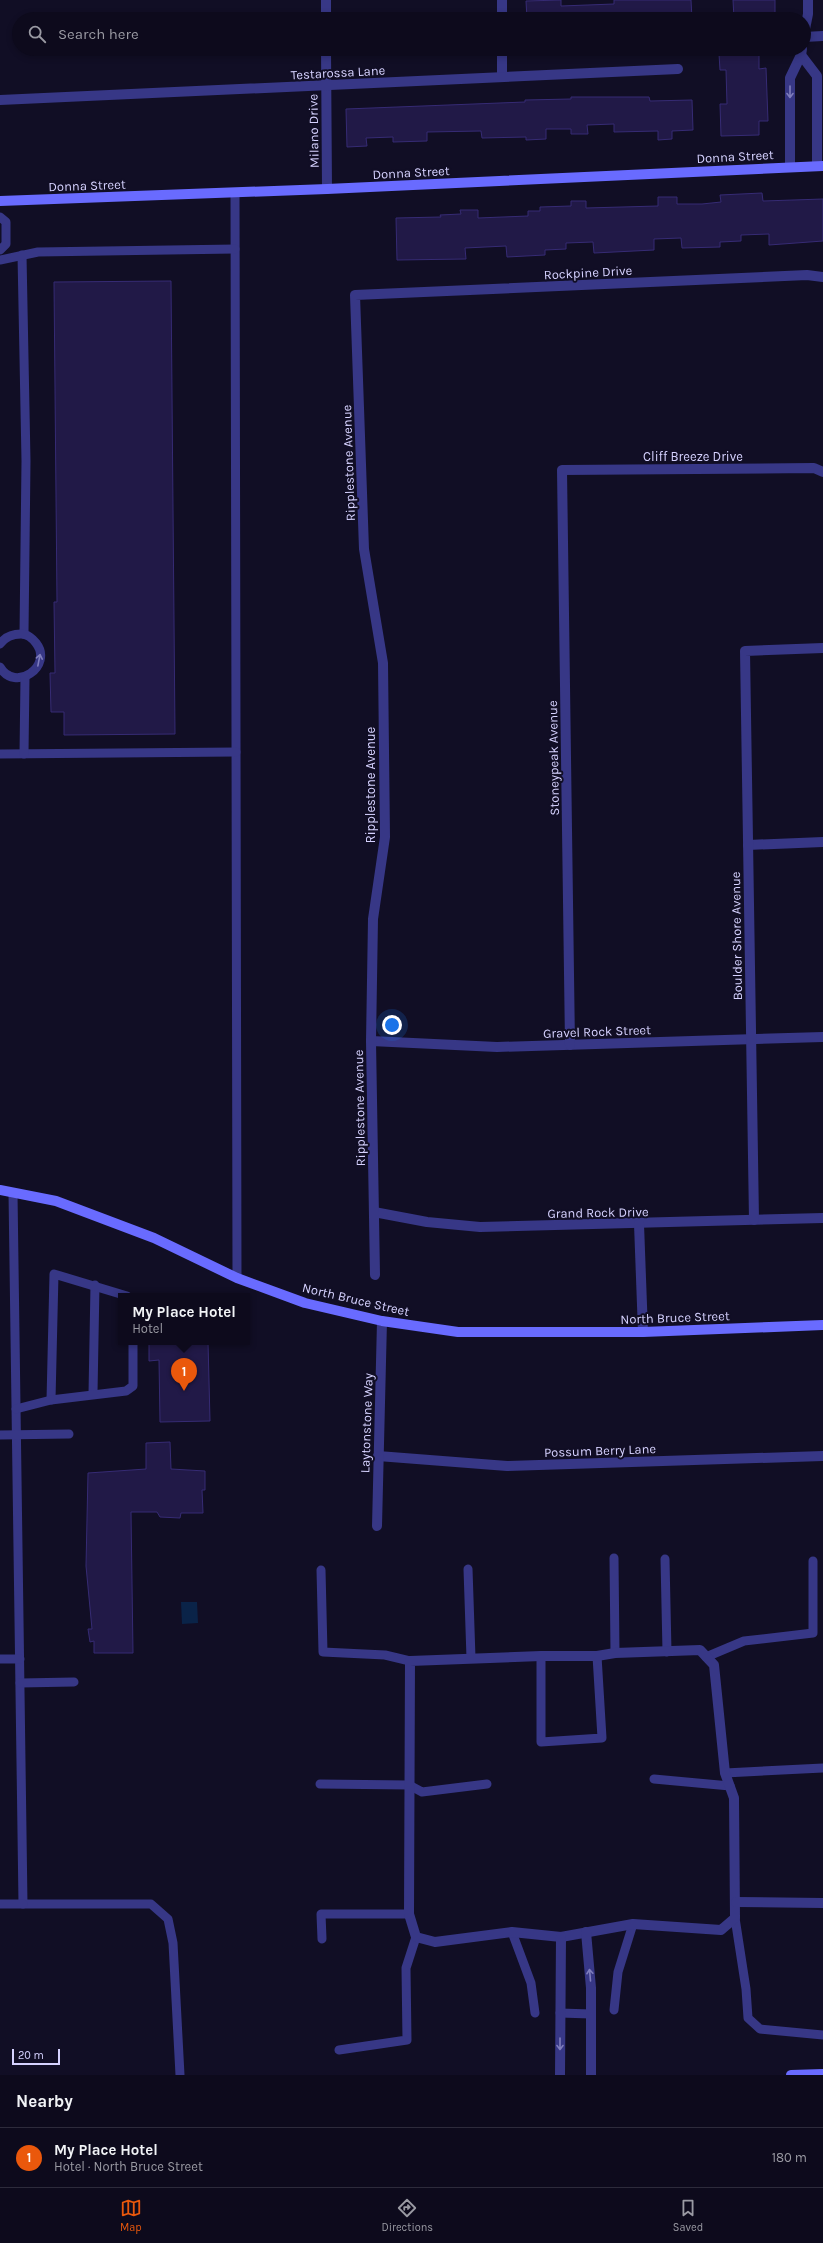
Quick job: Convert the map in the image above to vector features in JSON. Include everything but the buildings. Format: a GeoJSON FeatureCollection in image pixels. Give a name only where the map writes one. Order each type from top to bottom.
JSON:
{"type":"FeatureCollection","features":[{"type":"Feature","properties":{"kind":"street"},"geometry":{"type":"LineString","coordinates":[[326,0],[326,12]]}},
{"type":"Feature","properties":{"kind":"street"},"geometry":{"type":"LineString","coordinates":[[502,0],[502,12]]}},
{"type":"Feature","properties":{"kind":"street"},"geometry":{"type":"LineString","coordinates":[[808,0],[808,12]]}},
{"type":"Feature","properties":{"kind":"street"},"geometry":{"type":"LineString","coordinates":[[811,35],[823,36]]}},
{"type":"Feature","properties":{"kind":"street","name":"Milano Drive"},"geometry":{"type":"LineString","coordinates":[[326,56],[327,189]]}},
{"type":"Feature","properties":{"kind":"street"},"geometry":{"type":"LineString","coordinates":[[502,56],[502,77]]}},
{"type":"Feature","properties":{"kind":"street"},"geometry":{"type":"LineString","coordinates":[[790,167],[790,78],[800,56]]}},
{"type":"Feature","properties":{"kind":"street"},"geometry":{"type":"LineString","coordinates":[[804,56],[817,76],[820,166]]}},
{"type":"Feature","properties":{"kind":"street","name":"Testarossa Lane"},"geometry":{"type":"LineString","coordinates":[[0,100],[678,69]]}},
{"type":"Feature","properties":{"kind":"street","name":"Donna Street"},"geometry":{"type":"LineString","coordinates":[[0,201],[235,193],[820,166]]}},
{"type":"Feature","properties":{"kind":"street","name":"Rockpine Drive"},"geometry":{"type":"LineString","coordinates":[[355,295],[807,275],[823,277]]}},
{"type":"Feature","properties":{"kind":"street","name":"Ripplestone Avenue"},"geometry":{"type":"LineString","coordinates":[[355,295],[364,549],[383,663],[385,837],[373,919],[371,1041],[375,1276]]}},
{"type":"Feature","properties":{"kind":"street","name":"Cliff Breeze Drive"},"geometry":{"type":"LineString","coordinates":[[562,470],[814,468],[823,472]]}},
{"type":"Feature","properties":{"kind":"street","name":"Stoneypeak Avenue"},"geometry":{"type":"LineString","coordinates":[[562,470],[570,1045]]}},
{"type":"Feature","properties":{"kind":"street","name":"Boulder Shore Avenue"},"geometry":{"type":"LineString","coordinates":[[754,1220],[745,651],[823,648]]}},
{"type":"Feature","properties":{"kind":"street"},"geometry":{"type":"LineString","coordinates":[[748,845],[823,842]]}},
{"type":"Feature","properties":{"kind":"street","name":"Gravel Rock Street"},"geometry":{"type":"LineString","coordinates":[[371,1041],[497,1047],[823,1037]]}},
{"type":"Feature","properties":{"kind":"street","name":"North Bruce Street"},"geometry":{"type":"LineString","coordinates":[[0,1190],[56,1201],[154,1238],[237,1278],[305,1302],[382,1321],[458,1332],[642,1332],[823,1325]]}},
{"type":"Feature","properties":{"kind":"street","name":"Grand Rock Drive"},"geometry":{"type":"LineString","coordinates":[[374,1212],[427,1222],[480,1227],[823,1218]]}},
{"type":"Feature","properties":{"kind":"street"},"geometry":{"type":"LineString","coordinates":[[639,1224],[642,1332]]}},
{"type":"Feature","properties":{"kind":"street","name":"Laytonstone Way"},"geometry":{"type":"LineString","coordinates":[[377,1526],[382,1321]]}},
{"type":"Feature","properties":{"kind":"street","name":"Possum Berry Lane"},"geometry":{"type":"LineString","coordinates":[[378,1456],[507,1466],[823,1456]]}},
{"type":"Feature","properties":{"kind":"street"},"geometry":{"type":"LineString","coordinates":[[700,1650],[714,1665],[726,1773],[734,1798],[736,1902],[734,1918],[721,1930],[633,1924],[561,1937],[512,1932],[435,1942],[416,1937],[409,1914],[410,1661],[541,1656],[597,1656],[667,1652],[700,1650]]}},
{"type":"Feature","properties":{"kind":"street"},"geometry":{"type":"LineString","coordinates":[[736,1902],[823,1903]]}},
{"type":"Feature","properties":{"kind":"street"},"geometry":{"type":"LineString","coordinates":[[586,1932],[591,2014],[591,2075]]}},
{"type":"Feature","properties":{"kind":"street"},"geometry":{"type":"LineString","coordinates":[[560,2075],[561,1937]]}},
{"type":"Feature","properties":{"kind":"street"},"geometry":{"type":"LineString","coordinates":[[791,2075],[823,2074]]}},
{"type":"Feature","properties":{"kind":"lane"},"geometry":{"type":"LineString","coordinates":[[235,193],[237,1278]]}},
{"type":"Feature","properties":{"kind":"lane"},"geometry":{"type":"LineString","coordinates":[[0,217],[6,222],[6,244],[0,250]]}},
{"type":"Feature","properties":{"kind":"lane"},"geometry":{"type":"LineString","coordinates":[[0,260],[38,252],[235,249]]}},
{"type":"Feature","properties":{"kind":"lane"},"geometry":{"type":"LineString","coordinates":[[22,255],[26,461],[24,634]]}},
{"type":"Feature","properties":{"kind":"lane"},"geometry":{"type":"LineString","coordinates":[[0,644],[13,634],[24,634],[34,640],[40,652],[38,666],[34,672],[25,677],[14,678],[7,675],[0,667]]}},
{"type":"Feature","properties":{"kind":"lane"},"geometry":{"type":"LineString","coordinates":[[24,754],[25,677]]}},
{"type":"Feature","properties":{"kind":"lane"},"geometry":{"type":"LineString","coordinates":[[0,754],[236,752]]}},
{"type":"Feature","properties":{"kind":"lane"},"geometry":{"type":"LineString","coordinates":[[13,1193],[23,1904]]}},
{"type":"Feature","properties":{"kind":"lane"},"geometry":{"type":"LineString","coordinates":[[51,1400],[54,1274],[118,1293]]}},
{"type":"Feature","properties":{"kind":"lane"},"geometry":{"type":"LineString","coordinates":[[93,1393],[95,1285]]}},
{"type":"Feature","properties":{"kind":"lane"},"geometry":{"type":"LineString","coordinates":[[16,1409],[51,1400],[93,1393],[126,1391],[133,1386],[133,1345]]}},
{"type":"Feature","properties":{"kind":"lane"},"geometry":{"type":"LineString","coordinates":[[0,1435],[69,1434]]}},
{"type":"Feature","properties":{"kind":"lane"},"geometry":{"type":"LineString","coordinates":[[614,1558],[615,1654]]}},
{"type":"Feature","properties":{"kind":"lane"},"geometry":{"type":"LineString","coordinates":[[665,1559],[667,1652]]}},
{"type":"Feature","properties":{"kind":"lane"},"geometry":{"type":"LineString","coordinates":[[706,1657],[744,1642],[813,1633],[813,1561]]}},
{"type":"Feature","properties":{"kind":"lane"},"geometry":{"type":"LineString","coordinates":[[468,1569],[471,1658]]}},
{"type":"Feature","properties":{"kind":"lane"},"geometry":{"type":"LineString","coordinates":[[321,1570],[323,1652],[385,1655],[410,1661]]}},
{"type":"Feature","properties":{"kind":"lane"},"geometry":{"type":"LineString","coordinates":[[541,1656],[541,1742],[602,1738],[597,1656]]}},
{"type":"Feature","properties":{"kind":"lane"},"geometry":{"type":"LineString","coordinates":[[0,1659],[20,1659]]}},
{"type":"Feature","properties":{"kind":"lane"},"geometry":{"type":"LineString","coordinates":[[20,1683],[74,1682]]}},
{"type":"Feature","properties":{"kind":"lane"},"geometry":{"type":"LineString","coordinates":[[726,1773],[823,1768]]}},
{"type":"Feature","properties":{"kind":"lane"},"geometry":{"type":"LineString","coordinates":[[654,1779],[730,1786]]}},
{"type":"Feature","properties":{"kind":"lane"},"geometry":{"type":"LineString","coordinates":[[320,1784],[409,1785],[422,1792],[487,1784]]}},
{"type":"Feature","properties":{"kind":"lane"},"geometry":{"type":"LineString","coordinates":[[0,1904],[151,1904],[168,1919],[174,1943],[180,2075]]}},
{"type":"Feature","properties":{"kind":"lane"},"geometry":{"type":"LineString","coordinates":[[322,1939],[321,1914],[409,1914]]}},
{"type":"Feature","properties":{"kind":"lane"},"geometry":{"type":"LineString","coordinates":[[734,1918],[746,1989],[748,2018],[760,2029],[823,2035]]}},
{"type":"Feature","properties":{"kind":"lane"},"geometry":{"type":"LineString","coordinates":[[614,2010],[618,1972],[633,1924]]}},
{"type":"Feature","properties":{"kind":"lane"},"geometry":{"type":"LineString","coordinates":[[512,1932],[531,1982],[535,2013]]}},
{"type":"Feature","properties":{"kind":"lane"},"geometry":{"type":"LineString","coordinates":[[339,2050],[407,2040],[406,1968],[416,1937]]}},
{"type":"Feature","properties":{"kind":"lane"},"geometry":{"type":"LineString","coordinates":[[560,2013],[591,2014]]}},
{"type":"Feature","properties":{"kind":"water"},"geometry":{"type":"Polygon","coordinates":[[[181,1602],[197,1602],[198,1623],[182,1624],[181,1602]]]}},
{"type":"Feature","properties":{"kind":"place","name":"My Place Hotel"},"geometry":{"type":"Point","coordinates":[184,1391]}}]}
